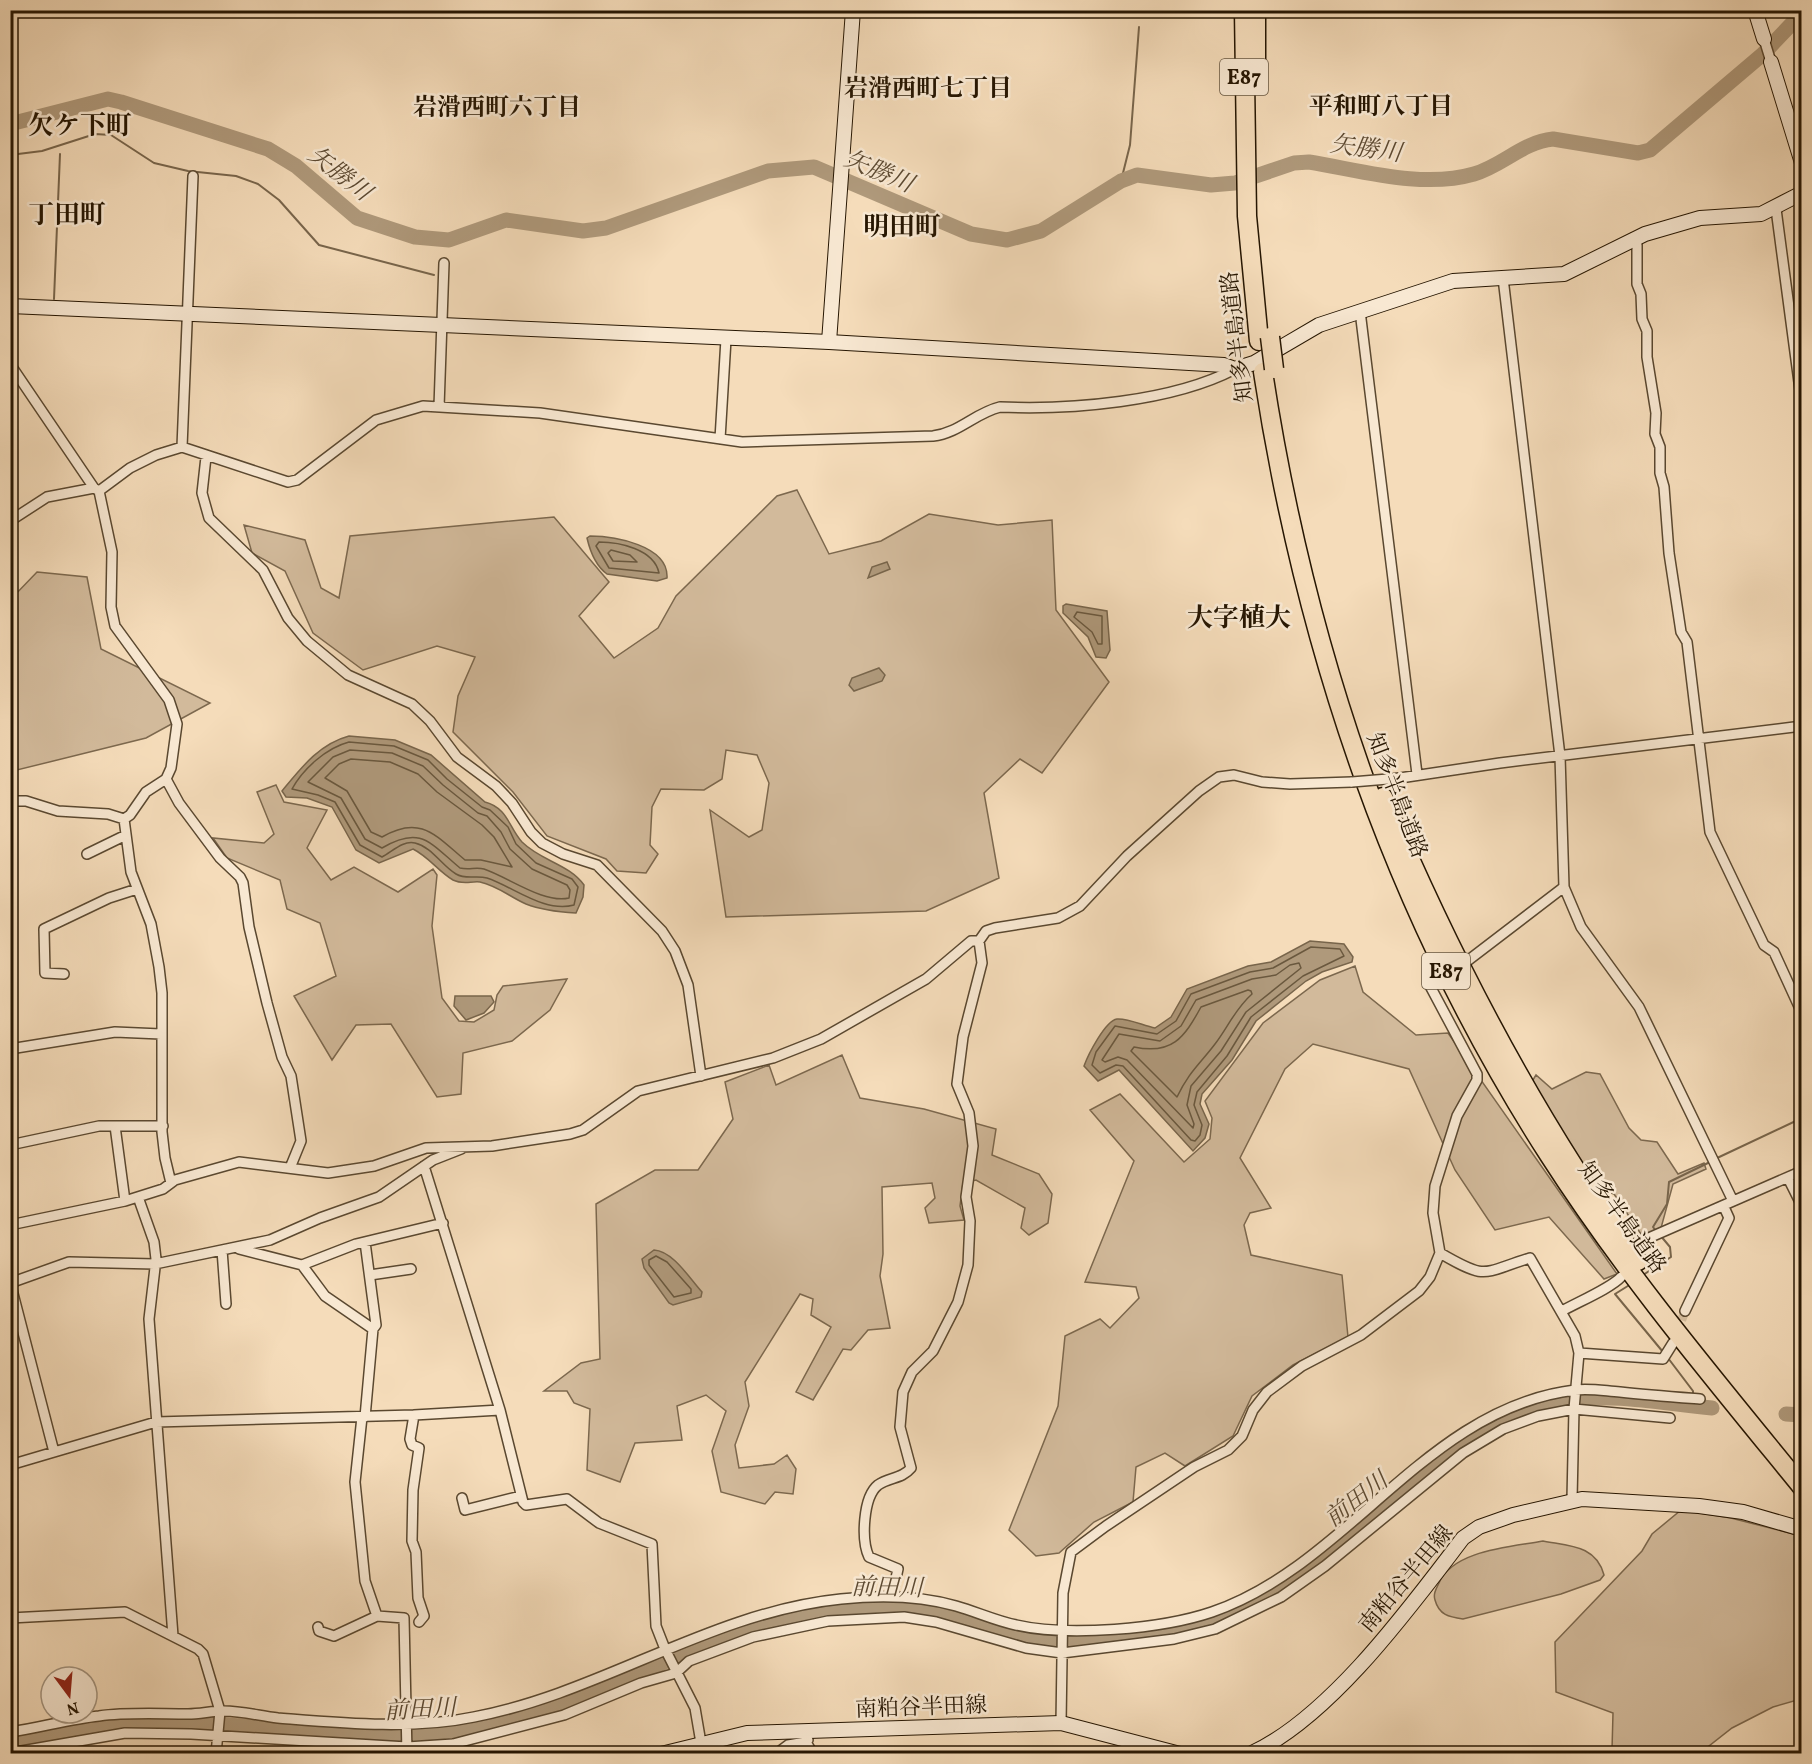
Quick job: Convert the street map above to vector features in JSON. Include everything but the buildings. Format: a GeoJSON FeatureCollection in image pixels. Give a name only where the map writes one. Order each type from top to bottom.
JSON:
{"type":"FeatureCollection","features":[{"type":"Feature","properties":{"kind":"highway","name":"知多半島道路"},"geometry":{"type":"LineString","coordinates":[[1244,10],[1253,215],[1264,339],[1288,517],[1329,676],[1380,821],[1447,974],[1509,1089],[1602,1233],[1679,1335],[1802,1487]]}},
{"type":"Feature","properties":{"kind":"highway","name":"知多半島道路"},"geometry":{"type":"LineString","coordinates":[[1250,142],[1256,10]]}},
{"type":"Feature","properties":{"kind":"highway","name":"知多半島道路"},"geometry":{"type":"LineString","coordinates":[[1268,370],[1299,513],[1340,672],[1383,797],[1437,919],[1521,1081],[1613,1226],[1695,1340],[1802,1469]]}},
{"type":"Feature","properties":{"kind":"street"},"geometry":{"type":"LineString","coordinates":[[829,342],[854,10]]}},
{"type":"Feature","properties":{"kind":"street"},"geometry":{"type":"LineString","coordinates":[[1755,10],[1802,163]]}},
{"type":"Feature","properties":{"kind":"street"},"geometry":{"type":"LineString","coordinates":[[182,447],[193,176]]}},
{"type":"Feature","properties":{"kind":"street"},"geometry":{"type":"LineString","coordinates":[[10,521],[30,505],[47,497],[61,492],[97,489],[156,455],[182,447],[206,457],[288,482],[304,475],[376,420],[410,408],[439,407],[540,413],[720,439],[783,442],[945,434],[1000,407],[1115,401],[1169,392],[1254,363],[1319,325],[1453,280],[1563,274],[1634,238],[1700,218],[1754,215],[1776,209],[1802,193]]}},
{"type":"Feature","properties":{"kind":"street"},"geometry":{"type":"LineString","coordinates":[[1776,209],[1802,405]]}},
{"type":"Feature","properties":{"kind":"street"},"geometry":{"type":"LineString","coordinates":[[1634,238],[1637,245],[1636,278],[1647,331],[1647,357],[1656,413],[1655,434],[1660,447],[1660,473],[1664,487],[1669,553],[1682,632],[1687,642],[1713,842],[1764,945],[1774,952],[1802,1013]]}},
{"type":"Feature","properties":{"kind":"street"},"geometry":{"type":"LineString","coordinates":[[439,407],[444,263]]}},
{"type":"Feature","properties":{"kind":"street"},"geometry":{"type":"LineString","coordinates":[[1503,278],[1560,756],[1564,887],[1581,927],[1638,1007],[1733,1201]]}},
{"type":"Feature","properties":{"kind":"street"},"geometry":{"type":"LineString","coordinates":[[10,306],[188,312],[726,339],[829,342],[1224,365],[1235,369]]}},
{"type":"Feature","properties":{"kind":"street"},"geometry":{"type":"LineString","coordinates":[[1360,311],[1417,774]]}},
{"type":"Feature","properties":{"kind":"street"},"geometry":{"type":"LineString","coordinates":[[720,439],[726,339]]}},
{"type":"Feature","properties":{"kind":"street"},"geometry":{"type":"LineString","coordinates":[[10,364],[97,489],[112,552],[111,607],[115,626],[169,700],[177,724],[171,768],[166,779],[146,792],[130,815],[124,819]]}},
{"type":"Feature","properties":{"kind":"street"},"geometry":{"type":"LineString","coordinates":[[206,457],[202,493],[208,518],[263,570],[288,618],[307,641],[348,675],[417,708],[457,757],[496,786],[512,803],[531,832],[542,843],[563,854],[597,864],[662,931],[675,951],[688,985],[700,1076]]}},
{"type":"Feature","properties":{"kind":"street"},"geometry":{"type":"LineString","coordinates":[[10,1225],[125,1201],[171,1183],[239,1162],[327,1173],[374,1166],[426,1148],[492,1146],[583,1130],[638,1091],[773,1058],[821,1040],[906,992],[971,941],[979,940],[986,931],[1058,918],[1080,906],[1127,856],[1219,777],[1234,775],[1262,782],[1290,784],[1400,778],[1802,726]]}},
{"type":"Feature","properties":{"kind":"street"},"geometry":{"type":"LineString","coordinates":[[166,779],[179,803],[220,858],[240,877],[243,883],[249,927],[267,1003],[282,1057],[291,1076],[301,1141],[290,1168]]}},
{"type":"Feature","properties":{"kind":"street"},"geometry":{"type":"LineString","coordinates":[[10,801],[26,801],[58,811],[108,814],[124,819]]}},
{"type":"Feature","properties":{"kind":"street"},"geometry":{"type":"LineString","coordinates":[[124,819],[131,872],[151,924],[162,993],[163,1126],[165,1158],[171,1183]]}},
{"type":"Feature","properties":{"kind":"street"},"geometry":{"type":"LineString","coordinates":[[87,854],[126,835]]}},
{"type":"Feature","properties":{"kind":"street"},"geometry":{"type":"LineString","coordinates":[[1061,1724],[1062,1631],[1067,1566],[1071,1552],[1194,1467],[1228,1450],[1242,1436],[1253,1410],[1267,1392],[1302,1366],[1361,1335],[1401,1307],[1425,1283],[1440,1253],[1433,1213],[1435,1186],[1457,1116],[1478,1074],[1429,984],[1430,978],[1466,962],[1564,887]]}},
{"type":"Feature","properties":{"kind":"street"},"geometry":{"type":"LineString","coordinates":[[64,974],[45,973],[44,929],[109,898],[137,889]]}},
{"type":"Feature","properties":{"kind":"street"},"geometry":{"type":"LineString","coordinates":[[892,1596],[898,1569],[869,1557],[865,1544],[866,1515],[871,1494],[876,1486],[901,1476],[911,1468],[900,1427],[903,1392],[912,1372],[933,1351],[958,1302],[968,1265],[970,1221],[966,1197],[973,1146],[969,1113],[957,1084],[963,1037],[982,963],[979,940]]}},
{"type":"Feature","properties":{"kind":"street"},"geometry":{"type":"LineString","coordinates":[[10,1049],[115,1032],[161,1034]]}},
{"type":"Feature","properties":{"kind":"street"},"geometry":{"type":"LineString","coordinates":[[115,1126],[125,1201]]}},
{"type":"Feature","properties":{"kind":"street"},"geometry":{"type":"LineString","coordinates":[[10,1145],[91,1128],[163,1126]]}},
{"type":"Feature","properties":{"kind":"street"},"geometry":{"type":"LineString","coordinates":[[54,1452],[11,1283],[69,1262],[155,1264],[270,1240],[320,1218],[374,1200],[424,1166],[463,1148]]}},
{"type":"Feature","properties":{"kind":"street"},"geometry":{"type":"LineString","coordinates":[[424,1166],[500,1410],[521,1496],[526,1505],[567,1499],[599,1523],[652,1544],[656,1626],[664,1649],[695,1708],[701,1743]]}},
{"type":"Feature","properties":{"kind":"street"},"geometry":{"type":"LineString","coordinates":[[1637,1248],[1644,1240],[1802,1172]]}},
{"type":"Feature","properties":{"kind":"street"},"geometry":{"type":"LineString","coordinates":[[1788,1178],[1802,1206]]}},
{"type":"Feature","properties":{"kind":"street"},"geometry":{"type":"LineString","coordinates":[[138,1197],[154,1242],[155,1264],[149,1319],[173,1636]]}},
{"type":"Feature","properties":{"kind":"street"},"geometry":{"type":"LineString","coordinates":[[1685,1311],[1729,1218],[1724,1207]]}},
{"type":"Feature","properties":{"kind":"street"},"geometry":{"type":"LineString","coordinates":[[226,1249],[302,1265],[365,1242],[443,1222]]}},
{"type":"Feature","properties":{"kind":"street"},"geometry":{"type":"LineString","coordinates":[[365,1242],[376,1325],[355,1482],[364,1581],[376,1616]]}},
{"type":"Feature","properties":{"kind":"street"},"geometry":{"type":"LineString","coordinates":[[226,1249],[226,1304]]}},
{"type":"Feature","properties":{"kind":"street"},"geometry":{"type":"LineString","coordinates":[[1440,1253],[1478,1272],[1499,1270],[1530,1258],[1562,1311],[1575,1336],[1579,1353],[1574,1409],[1572,1499]]}},
{"type":"Feature","properties":{"kind":"street"},"geometry":{"type":"LineString","coordinates":[[302,1265],[325,1296],[374,1329]]}},
{"type":"Feature","properties":{"kind":"street"},"geometry":{"type":"LineString","coordinates":[[370,1275],[411,1269]]}},
{"type":"Feature","properties":{"kind":"street"},"geometry":{"type":"LineString","coordinates":[[1562,1311],[1595,1292],[1615,1284],[1622,1277]]}},
{"type":"Feature","properties":{"kind":"street"},"geometry":{"type":"LineString","coordinates":[[1579,1353],[1663,1359],[1673,1343]]}},
{"type":"Feature","properties":{"kind":"street"},"geometry":{"type":"LineString","coordinates":[[10,1732],[101,1715],[220,1713],[368,1724],[444,1722],[512,1708],[551,1697],[635,1665],[664,1649],[753,1617],[798,1605],[836,1599],[892,1596],[938,1601],[1019,1626],[1062,1631],[1169,1623],[1219,1609],[1248,1596],[1320,1550],[1359,1514],[1470,1428],[1518,1404],[1575,1390],[1700,1399]]}},
{"type":"Feature","properties":{"kind":"street"},"geometry":{"type":"LineString","coordinates":[[10,1753],[125,1733],[191,1734],[407,1748],[453,1744],[564,1715],[641,1683],[676,1673],[689,1661],[753,1637],[828,1620],[904,1617],[936,1622],[1026,1648],[1062,1650],[1185,1636],[1215,1629],[1261,1608],[1308,1579],[1454,1460],[1484,1439],[1538,1416],[1574,1409],[1670,1418]]}},
{"type":"Feature","properties":{"kind":"street"},"geometry":{"type":"LineString","coordinates":[[10,1465],[156,1422],[364,1417],[500,1410]]}},
{"type":"Feature","properties":{"kind":"street"},"geometry":{"type":"LineString","coordinates":[[318,1627],[318,1631],[334,1636],[376,1616],[404,1618],[422,1623],[424,1616],[418,1598],[416,1552],[412,1541],[413,1490],[419,1448],[412,1445],[410,1439],[414,1415]]}},
{"type":"Feature","properties":{"kind":"street"},"geometry":{"type":"LineString","coordinates":[[462,1498],[465,1510],[521,1496]]}},
{"type":"Feature","properties":{"kind":"street","name":"南粕谷半田線"},"geometry":{"type":"LineString","coordinates":[[1250,1754],[1263,1748],[1304,1718],[1337,1689],[1395,1625],[1464,1538],[1479,1527],[1572,1499],[1699,1506],[1743,1512],[1802,1529]]}},
{"type":"Feature","properties":{"kind":"street"},"geometry":{"type":"LineString","coordinates":[[10,1618],[125,1612],[203,1654],[220,1713],[216,1754]]}},
{"type":"Feature","properties":{"kind":"street"},"geometry":{"type":"LineString","coordinates":[[404,1618],[407,1748]]}},
{"type":"Feature","properties":{"kind":"street","name":"南粕谷半田線"},"geometry":{"type":"LineString","coordinates":[[661,1754],[747,1733],[1061,1724],[1180,1754]]}},
{"type":"Feature","properties":{"kind":"street"},"geometry":{"type":"LineString","coordinates":[[776,1754],[788,1745],[806,1742],[816,1731]]}},
{"type":"Feature","properties":{"kind":"street"},"geometry":{"type":"LineString","coordinates":[[806,1742],[813,1754]]}},
{"type":"Feature","properties":{"kind":"shaded area"},"geometry":{"type":"Polygon","coordinates":[[[797,490],[829,554],[881,541],[929,514],[998,525],[1052,520],[1056,610],[1109,682],[1042,773],[1020,759],[984,793],[999,878],[926,911],[726,917],[710,810],[749,837],[762,830],[769,783],[757,755],[726,750],[722,779],[704,790],[661,789],[652,807],[650,845],[658,854],[646,873],[617,871],[606,859],[547,836],[513,792],[453,732],[458,696],[475,657],[437,646],[363,670],[313,633],[285,571],[252,553],[244,525],[305,540],[321,588],[339,598],[350,536],[554,517],[609,582],[579,616],[614,658],[658,628],[676,596],[777,496],[797,490]]]}},
{"type":"Feature","properties":{"kind":"shaded area"},"geometry":{"type":"Polygon","coordinates":[[[37,572],[87,577],[101,649],[210,703],[146,738],[17,770],[11,762],[11,599],[37,572]]]}},
{"type":"Feature","properties":{"kind":"shaded area"},"geometry":{"type":"Polygon","coordinates":[[[276,785],[284,802],[327,810],[307,848],[331,880],[354,867],[398,892],[433,869],[437,875],[432,926],[442,998],[459,1021],[474,1022],[494,1010],[497,995],[503,986],[567,979],[550,1010],[512,1041],[463,1053],[461,1094],[437,1097],[391,1024],[356,1025],[332,1060],[294,996],[336,976],[320,923],[287,909],[280,880],[227,858],[213,838],[264,843],[274,834],[257,792],[276,785]]]}},
{"type":"Feature","properties":{"kind":"shaded area"},"geometry":{"type":"Polygon","coordinates":[[[1355,966],[1363,992],[1416,1035],[1448,1033],[1617,1274],[1604,1279],[1549,1217],[1495,1230],[1455,1170],[1409,1069],[1313,1044],[1285,1069],[1240,1158],[1271,1208],[1250,1213],[1244,1225],[1251,1255],[1342,1275],[1348,1337],[1293,1365],[1252,1396],[1233,1436],[1185,1466],[1165,1453],[1136,1467],[1133,1502],[1094,1522],[1059,1553],[1036,1556],[1009,1530],[1058,1406],[1065,1336],[1100,1319],[1110,1328],[1139,1298],[1136,1287],[1085,1282],[1134,1161],[1090,1110],[1120,1094],[1184,1162],[1210,1139],[1212,1118],[1205,1101],[1263,1023],[1320,980],[1355,966]]]}},
{"type":"Feature","properties":{"kind":"shaded area"},"geometry":{"type":"Polygon","coordinates":[[[842,1055],[860,1098],[924,1109],[996,1129],[992,1155],[1039,1174],[1052,1194],[1048,1223],[1029,1235],[1021,1228],[1025,1208],[976,1180],[963,1183],[960,1206],[964,1220],[929,1223],[925,1208],[935,1198],[932,1183],[882,1187],[883,1254],[880,1276],[890,1328],[868,1330],[851,1350],[843,1349],[813,1400],[796,1392],[831,1327],[811,1315],[813,1299],[800,1294],[745,1382],[749,1406],[735,1445],[739,1468],[774,1464],[787,1455],[796,1469],[793,1494],[775,1492],[765,1504],[721,1492],[712,1451],[726,1411],[706,1395],[677,1406],[682,1440],[635,1443],[620,1482],[587,1470],[590,1409],[574,1403],[567,1391],[544,1391],[581,1363],[600,1359],[596,1204],[655,1170],[698,1170],[733,1119],[725,1082],[769,1065],[776,1085],[842,1055]]]}},
{"type":"Feature","properties":{"kind":"shaded area"},"geometry":{"type":"Polygon","coordinates":[[[1586,1072],[1600,1074],[1629,1128],[1641,1140],[1657,1142],[1678,1174],[1704,1163],[1706,1169],[1673,1184],[1661,1228],[1643,1237],[1614,1194],[1599,1189],[1531,1083],[1536,1075],[1552,1089],[1586,1072]]]}},
{"type":"Feature","properties":{"kind":"shaded area"},"geometry":{"type":"Polygon","coordinates":[[[1681,1510],[1731,1518],[1801,1536],[1801,1699],[1773,1707],[1732,1728],[1700,1753],[1646,1753],[1639,1747],[1612,1750],[1613,1713],[1556,1692],[1555,1642],[1642,1551],[1652,1534],[1681,1510]]]}},
{"type":"Feature","properties":{"kind":"shaded area"},"geometry":{"type":"Polygon","coordinates":[[[1543,1541],[1572,1546],[1588,1552],[1600,1565],[1604,1575],[1600,1580],[1561,1594],[1463,1619],[1449,1616],[1439,1609],[1434,1598],[1436,1589],[1446,1572],[1457,1563],[1484,1552],[1543,1541]]]}},
{"type":"Feature","properties":{"kind":"water"},"geometry":{"type":"Polygon","coordinates":[[[590,536],[625,541],[650,550],[665,567],[667,578],[657,581],[607,574],[592,553],[587,538],[590,536]]]}},
{"type":"Feature","properties":{"kind":"water"},"geometry":{"type":"Polygon","coordinates":[[[887,562],[890,569],[868,578],[872,567],[887,562]]]}},
{"type":"Feature","properties":{"kind":"water"},"geometry":{"type":"Polygon","coordinates":[[[1066,604],[1107,611],[1110,650],[1106,658],[1096,657],[1088,637],[1063,613],[1063,606],[1066,604]]]}},
{"type":"Feature","properties":{"kind":"water"},"geometry":{"type":"Polygon","coordinates":[[[879,668],[885,675],[882,681],[854,691],[849,685],[852,678],[879,668]]]}},
{"type":"Feature","properties":{"kind":"water"},"geometry":{"type":"Polygon","coordinates":[[[349,736],[395,740],[431,755],[485,802],[499,809],[522,842],[578,878],[584,885],[583,897],[576,913],[532,906],[493,886],[480,882],[464,883],[453,880],[413,849],[379,863],[356,850],[332,807],[307,798],[286,797],[282,791],[311,758],[329,745],[349,736]]]}},
{"type":"Feature","properties":{"kind":"water"},"geometry":{"type":"Polygon","coordinates":[[[1310,941],[1344,944],[1353,957],[1352,962],[1322,972],[1306,981],[1256,1021],[1232,1060],[1202,1094],[1200,1104],[1209,1124],[1205,1138],[1193,1151],[1119,1070],[1098,1081],[1084,1066],[1098,1039],[1112,1021],[1126,1020],[1155,1028],[1171,1017],[1187,989],[1248,966],[1271,962],[1310,941]]]}},
{"type":"Feature","properties":{"kind":"water"},"geometry":{"type":"Polygon","coordinates":[[[455,996],[491,996],[494,1002],[484,1013],[466,1020],[454,1006],[455,996]]]}},
{"type":"Feature","properties":{"kind":"water"},"geometry":{"type":"Polygon","coordinates":[[[654,1250],[668,1255],[681,1266],[702,1292],[701,1297],[673,1305],[669,1303],[644,1268],[642,1259],[654,1250]]]}},
{"type":"Feature","properties":{"kind":"waterway","name":"矢勝川"},"geometry":{"type":"LineString","coordinates":[[10,124],[108,99],[121,102],[268,149],[296,166],[357,218],[415,237],[449,240],[506,220],[583,231],[606,228],[768,171],[814,167],[971,234],[1007,240],[1041,231],[1121,181],[1137,175],[1211,185],[1235,183],[1294,163],[1309,162],[1391,177],[1433,180],[1474,174],[1494,166],[1522,149],[1553,139],[1638,153],[1650,150],[1763,54],[1802,13]]}},
{"type":"Feature","properties":{"kind":"waterway"},"geometry":{"type":"LineString","coordinates":[[1121,181],[1130,145],[1139,27]]}},
{"type":"Feature","properties":{"kind":"waterway"},"geometry":{"type":"LineString","coordinates":[[10,155],[42,151],[95,134],[111,135],[154,163],[188,171],[236,176],[258,184],[279,200],[319,245],[434,275]]}},
{"type":"Feature","properties":{"kind":"waterway"},"geometry":{"type":"LineString","coordinates":[[54,299],[60,154]]}},
{"type":"Feature","properties":{"kind":"waterway"},"geometry":{"type":"LineString","coordinates":[[1715,1159],[1802,1118]]}},
{"type":"Feature","properties":{"kind":"waterway"},"geometry":{"type":"LineString","coordinates":[[1656,1231],[1653,1227],[1667,1204],[1669,1182],[1710,1162]]}},
{"type":"Feature","properties":{"kind":"waterway"},"geometry":{"type":"LineString","coordinates":[[1643,1275],[1671,1257],[1670,1247],[1660,1235]]}},
{"type":"Feature","properties":{"kind":"waterway"},"geometry":{"type":"LineString","coordinates":[[1631,1284],[1615,1294],[1663,1352]]}},
{"type":"Feature","properties":{"kind":"waterway"},"geometry":{"type":"LineString","coordinates":[[1668,1358],[1693,1391],[1693,1395]]}},
{"type":"Feature","properties":{"kind":"waterway","name":"前田川"},"geometry":{"type":"LineString","coordinates":[[10,1742],[38,1740],[126,1723],[223,1725],[369,1734],[465,1729],[513,1720],[561,1705],[752,1627],[808,1614],[876,1605],[927,1608],[1005,1633],[1031,1638],[1095,1641],[1161,1634],[1202,1624],[1234,1612],[1293,1580],[1458,1449],[1492,1427],[1528,1410],[1547,1404],[1585,1398],[1640,1400],[1712,1408]]}},
{"type":"Feature","properties":{"kind":"waterway","name":"前田川"},"geometry":{"type":"LineString","coordinates":[[1786,1414],[1802,1415]]}},
{"type":"Feature","properties":{"kind":"tunnel"},"geometry":{"type":"LineString","coordinates":[[1677,1333],[1685,1311]]}},
{"type":"Feature","properties":{"kind":"district","name":"岩滑西町七丁目"},"geometry":{"type":"Point","coordinates":[928,88]}},
{"type":"Feature","properties":{"kind":"district","name":"平和町八丁目"},"geometry":{"type":"Point","coordinates":[1381,106]}},
{"type":"Feature","properties":{"kind":"district","name":"岩滑西町六丁目"},"geometry":{"type":"Point","coordinates":[497,107]}},
{"type":"Feature","properties":{"kind":"district","name":"欠ケ下町"},"geometry":{"type":"Point","coordinates":[80,125]}},
{"type":"Feature","properties":{"kind":"district","name":"丁田町"},"geometry":{"type":"Point","coordinates":[67,214]}},
{"type":"Feature","properties":{"kind":"district","name":"明田町"},"geometry":{"type":"Point","coordinates":[902,226]}},
{"type":"Feature","properties":{"kind":"district","name":"大字植大"},"geometry":{"type":"Point","coordinates":[1239,617]}}]}
